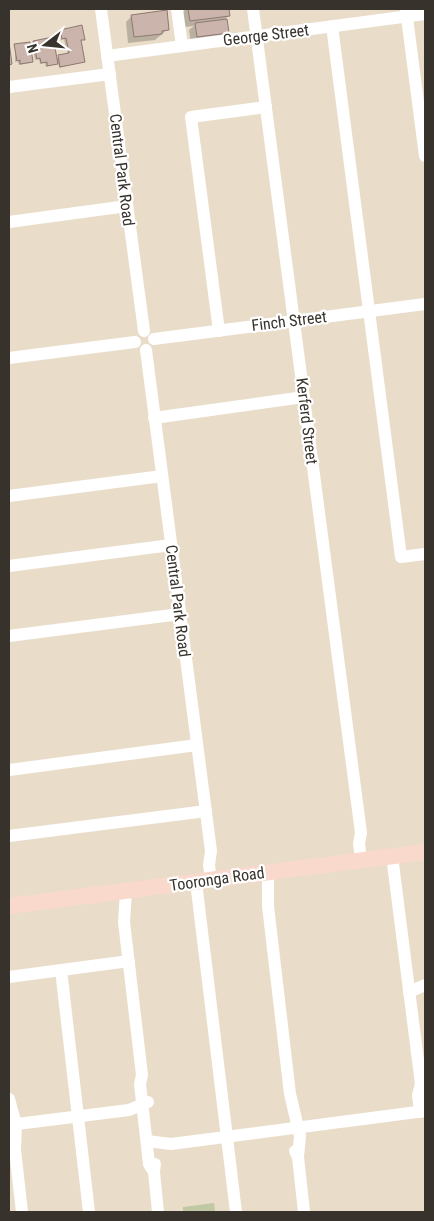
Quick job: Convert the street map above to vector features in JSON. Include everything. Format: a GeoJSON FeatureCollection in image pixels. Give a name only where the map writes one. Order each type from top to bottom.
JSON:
{"type":"FeatureCollection","features":[{"type":"Feature","properties":{"kind":"main road","name":"Tooronga Road"},"geometry":{"type":"LineString","coordinates":[[9,906],[425,852]]}},
{"type":"Feature","properties":{"kind":"street","name":"Central Park Road"},"geometry":{"type":"LineString","coordinates":[[101,9],[127,206],[149,335]]}},
{"type":"Feature","properties":{"kind":"street"},"geometry":{"type":"LineString","coordinates":[[177,9],[182,46]]}},
{"type":"Feature","properties":{"kind":"street","name":"Kerferd Street"},"geometry":{"type":"LineString","coordinates":[[254,9],[361,834],[366,841],[365,860]]}},
{"type":"Feature","properties":{"kind":"street","name":"George Street"},"geometry":{"type":"LineString","coordinates":[[107,56],[332,26],[406,13],[425,14]]}},
{"type":"Feature","properties":{"kind":"street"},"geometry":{"type":"LineString","coordinates":[[406,13],[425,156]]}},
{"type":"Feature","properties":{"kind":"street"},"geometry":{"type":"LineString","coordinates":[[332,26],[401,558],[425,554]]}},
{"type":"Feature","properties":{"kind":"street"},"geometry":{"type":"LineString","coordinates":[[9,87],[110,74]]}},
{"type":"Feature","properties":{"kind":"street"},"geometry":{"type":"LineString","coordinates":[[219,331],[191,117],[266,107]]}},
{"type":"Feature","properties":{"kind":"street"},"geometry":{"type":"LineString","coordinates":[[9,222],[127,206]]}},
{"type":"Feature","properties":{"kind":"street","name":"Finch Street"},"geometry":{"type":"LineString","coordinates":[[149,335],[219,331],[425,304]]}},
{"type":"Feature","properties":{"kind":"street"},"geometry":{"type":"LineString","coordinates":[[137,335],[149,335],[152,346],[146,350],[139,348],[135,342],[137,335]]}},
{"type":"Feature","properties":{"kind":"street"},"geometry":{"type":"LineString","coordinates":[[9,358],[135,342]]}},
{"type":"Feature","properties":{"kind":"street","name":"Central Park Road"},"geometry":{"type":"LineString","coordinates":[[146,350],[211,852],[217,864],[209,880],[227,1137],[236,1212]]}},
{"type":"Feature","properties":{"kind":"street"},"geometry":{"type":"LineString","coordinates":[[154,418],[304,397]]}},
{"type":"Feature","properties":{"kind":"street"},"geometry":{"type":"LineString","coordinates":[[9,496],[162,476]]}},
{"type":"Feature","properties":{"kind":"street"},"geometry":{"type":"LineString","coordinates":[[9,566],[171,545]]}},
{"type":"Feature","properties":{"kind":"street"},"geometry":{"type":"LineString","coordinates":[[9,636],[180,614]]}},
{"type":"Feature","properties":{"kind":"street"},"geometry":{"type":"LineString","coordinates":[[9,770],[197,745]]}},
{"type":"Feature","properties":{"kind":"street"},"geometry":{"type":"LineString","coordinates":[[9,836],[206,811]]}},
{"type":"Feature","properties":{"kind":"street"},"geometry":{"type":"LineString","coordinates":[[150,1146],[422,1112],[418,1095],[423,1087],[392,856]]}},
{"type":"Feature","properties":{"kind":"street"},"geometry":{"type":"LineString","coordinates":[[264,873],[294,1128],[300,1150],[298,1157],[304,1212]]}},
{"type":"Feature","properties":{"kind":"street"},"geometry":{"type":"LineString","coordinates":[[121,892],[142,1076],[140,1084],[146,1108],[158,1212]]}},
{"type":"Feature","properties":{"kind":"street"},"geometry":{"type":"LineString","coordinates":[[9,977],[129,962]]}},
{"type":"Feature","properties":{"kind":"street"},"geometry":{"type":"LineString","coordinates":[[60,970],[89,1212]]}},
{"type":"Feature","properties":{"kind":"street"},"geometry":{"type":"LineString","coordinates":[[408,986],[425,984]]}},
{"type":"Feature","properties":{"kind":"street"},"geometry":{"type":"LineString","coordinates":[[9,1101],[22,1212]]}},
{"type":"Feature","properties":{"kind":"street"},"geometry":{"type":"LineString","coordinates":[[12,1125],[146,1108]]}},
{"type":"Feature","properties":{"kind":"street"},"geometry":{"type":"LineString","coordinates":[[9,1135],[15,1150]]}},
{"type":"Feature","properties":{"kind":"green space"},"geometry":{"type":"Polygon","coordinates":[[[214,1203],[215,1212],[183,1212],[183,1207],[214,1203]]]}},
{"type":"Feature","properties":{"kind":"building"},"geometry":{"type":"Polygon","coordinates":[[[188,9],[229,9],[230,16],[190,21],[188,9]]]}},
{"type":"Feature","properties":{"kind":"building"},"geometry":{"type":"Polygon","coordinates":[[[167,10],[169,30],[162,31],[162,34],[134,37],[131,15],[167,10]]]}},
{"type":"Feature","properties":{"kind":"building"},"geometry":{"type":"Polygon","coordinates":[[[227,19],[229,33],[197,37],[195,23],[227,19]]]}},
{"type":"Feature","properties":{"kind":"building"},"geometry":{"type":"Polygon","coordinates":[[[82,25],[85,40],[81,40],[85,62],[60,67],[58,55],[69,53],[66,38],[62,39],[60,30],[82,25]]]}},
{"type":"Feature","properties":{"kind":"building"},"geometry":{"type":"Polygon","coordinates":[[[53,37],[58,64],[47,66],[47,62],[41,63],[40,58],[37,59],[33,41],[53,37]]]}},
{"type":"Feature","properties":{"kind":"building"},"geometry":{"type":"Polygon","coordinates":[[[9,42],[12,64],[9,65],[9,42]]]}},
{"type":"Feature","properties":{"kind":"building"},"geometry":{"type":"Polygon","coordinates":[[[30,42],[33,62],[20,64],[20,60],[17,61],[14,44],[30,42]]]}}]}
